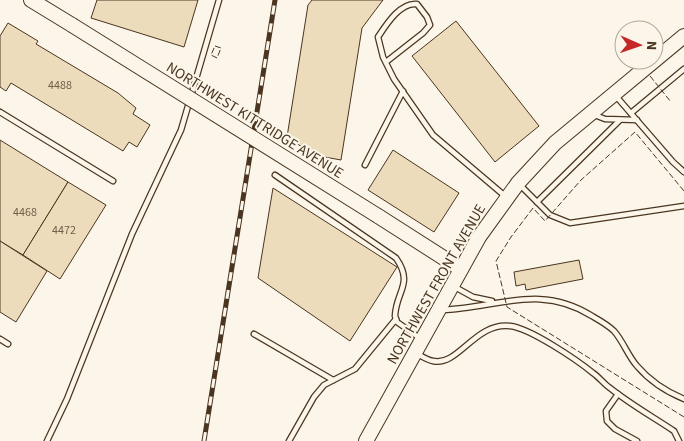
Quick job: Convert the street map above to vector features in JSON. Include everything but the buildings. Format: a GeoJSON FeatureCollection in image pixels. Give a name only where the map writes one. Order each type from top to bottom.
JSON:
{"type":"FeatureCollection","features":[{"type":"Feature","properties":{"kind":"main road","name":"NORTHWEST KITTRIDGE AVENUE"},"geometry":{"type":"LineString","coordinates":[[31,0],[461,269]]}},
{"type":"Feature","properties":{"kind":"main road","name":"NORTHWEST FRONT AVENUE"},"geometry":{"type":"LineString","coordinates":[[366,441],[479,237],[506,197],[544,153],[684,36]]}},
{"type":"Feature","properties":{"kind":"lane"},"geometry":{"type":"LineString","coordinates":[[46,441],[70,391],[132,234],[181,130],[219,0]]}},
{"type":"Feature","properties":{"kind":"lane"},"geometry":{"type":"LineString","coordinates":[[386,62],[423,33],[430,25],[428,17],[417,4],[407,6],[391,18],[378,37],[386,62],[402,91],[433,135],[506,197]]}},
{"type":"Feature","properties":{"kind":"lane"},"geometry":{"type":"LineString","coordinates":[[631,113],[684,70]]}},
{"type":"Feature","properties":{"kind":"lane"},"geometry":{"type":"LineString","coordinates":[[365,165],[402,91]]}},
{"type":"Feature","properties":{"kind":"lane"},"geometry":{"type":"LineString","coordinates":[[614,94],[684,172]]}},
{"type":"Feature","properties":{"kind":"lane"},"geometry":{"type":"LineString","coordinates":[[0,112],[113,181]]}},
{"type":"Feature","properties":{"kind":"lane"},"geometry":{"type":"LineString","coordinates":[[591,113],[601,118],[637,120]]}},
{"type":"Feature","properties":{"kind":"lane"},"geometry":{"type":"LineString","coordinates":[[537,202],[620,120]]}},
{"type":"Feature","properties":{"kind":"lane"},"geometry":{"type":"LineString","coordinates":[[275,175],[396,258],[402,266],[406,283],[395,310],[396,319],[422,340]]}},
{"type":"Feature","properties":{"kind":"lane"},"geometry":{"type":"LineString","coordinates":[[518,182],[550,215],[570,223],[684,206]]}},
{"type":"Feature","properties":{"kind":"lane"},"geometry":{"type":"LineString","coordinates":[[452,285],[473,297],[499,301]]}},
{"type":"Feature","properties":{"kind":"lane"},"geometry":{"type":"LineString","coordinates":[[438,310],[469,308],[515,298],[548,298],[568,304],[613,329],[636,365],[672,394],[684,399]]}},
{"type":"Feature","properties":{"kind":"lane"},"geometry":{"type":"LineString","coordinates":[[289,441],[314,397],[333,380],[355,369],[396,319]]}},
{"type":"Feature","properties":{"kind":"lane"},"geometry":{"type":"LineString","coordinates":[[415,352],[433,361],[442,361],[454,355],[487,329],[503,326],[517,327],[531,333],[592,371],[618,394],[674,431],[678,441]]}},
{"type":"Feature","properties":{"kind":"lane"},"geometry":{"type":"LineString","coordinates":[[254,334],[333,380]]}},
{"type":"Feature","properties":{"kind":"lane"},"geometry":{"type":"LineString","coordinates":[[0,339],[8,344]]}},
{"type":"Feature","properties":{"kind":"lane"},"geometry":{"type":"LineString","coordinates":[[618,394],[606,411],[607,421],[615,429],[637,441]]}},
{"type":"Feature","properties":{"kind":"railway"},"geometry":{"type":"LineString","coordinates":[[204,441],[275,0]]}},
{"type":"Feature","properties":{"kind":"fence"},"geometry":{"type":"LineString","coordinates":[[215,46],[221,48],[217,58],[211,55],[215,46]]}},
{"type":"Feature","properties":{"kind":"fence"},"geometry":{"type":"LineString","coordinates":[[650,76],[671,102]]}},
{"type":"Feature","properties":{"kind":"fence"},"geometry":{"type":"LineString","coordinates":[[684,191],[635,132],[581,180],[545,221],[533,208],[496,261],[507,307],[684,417]]}}]}
